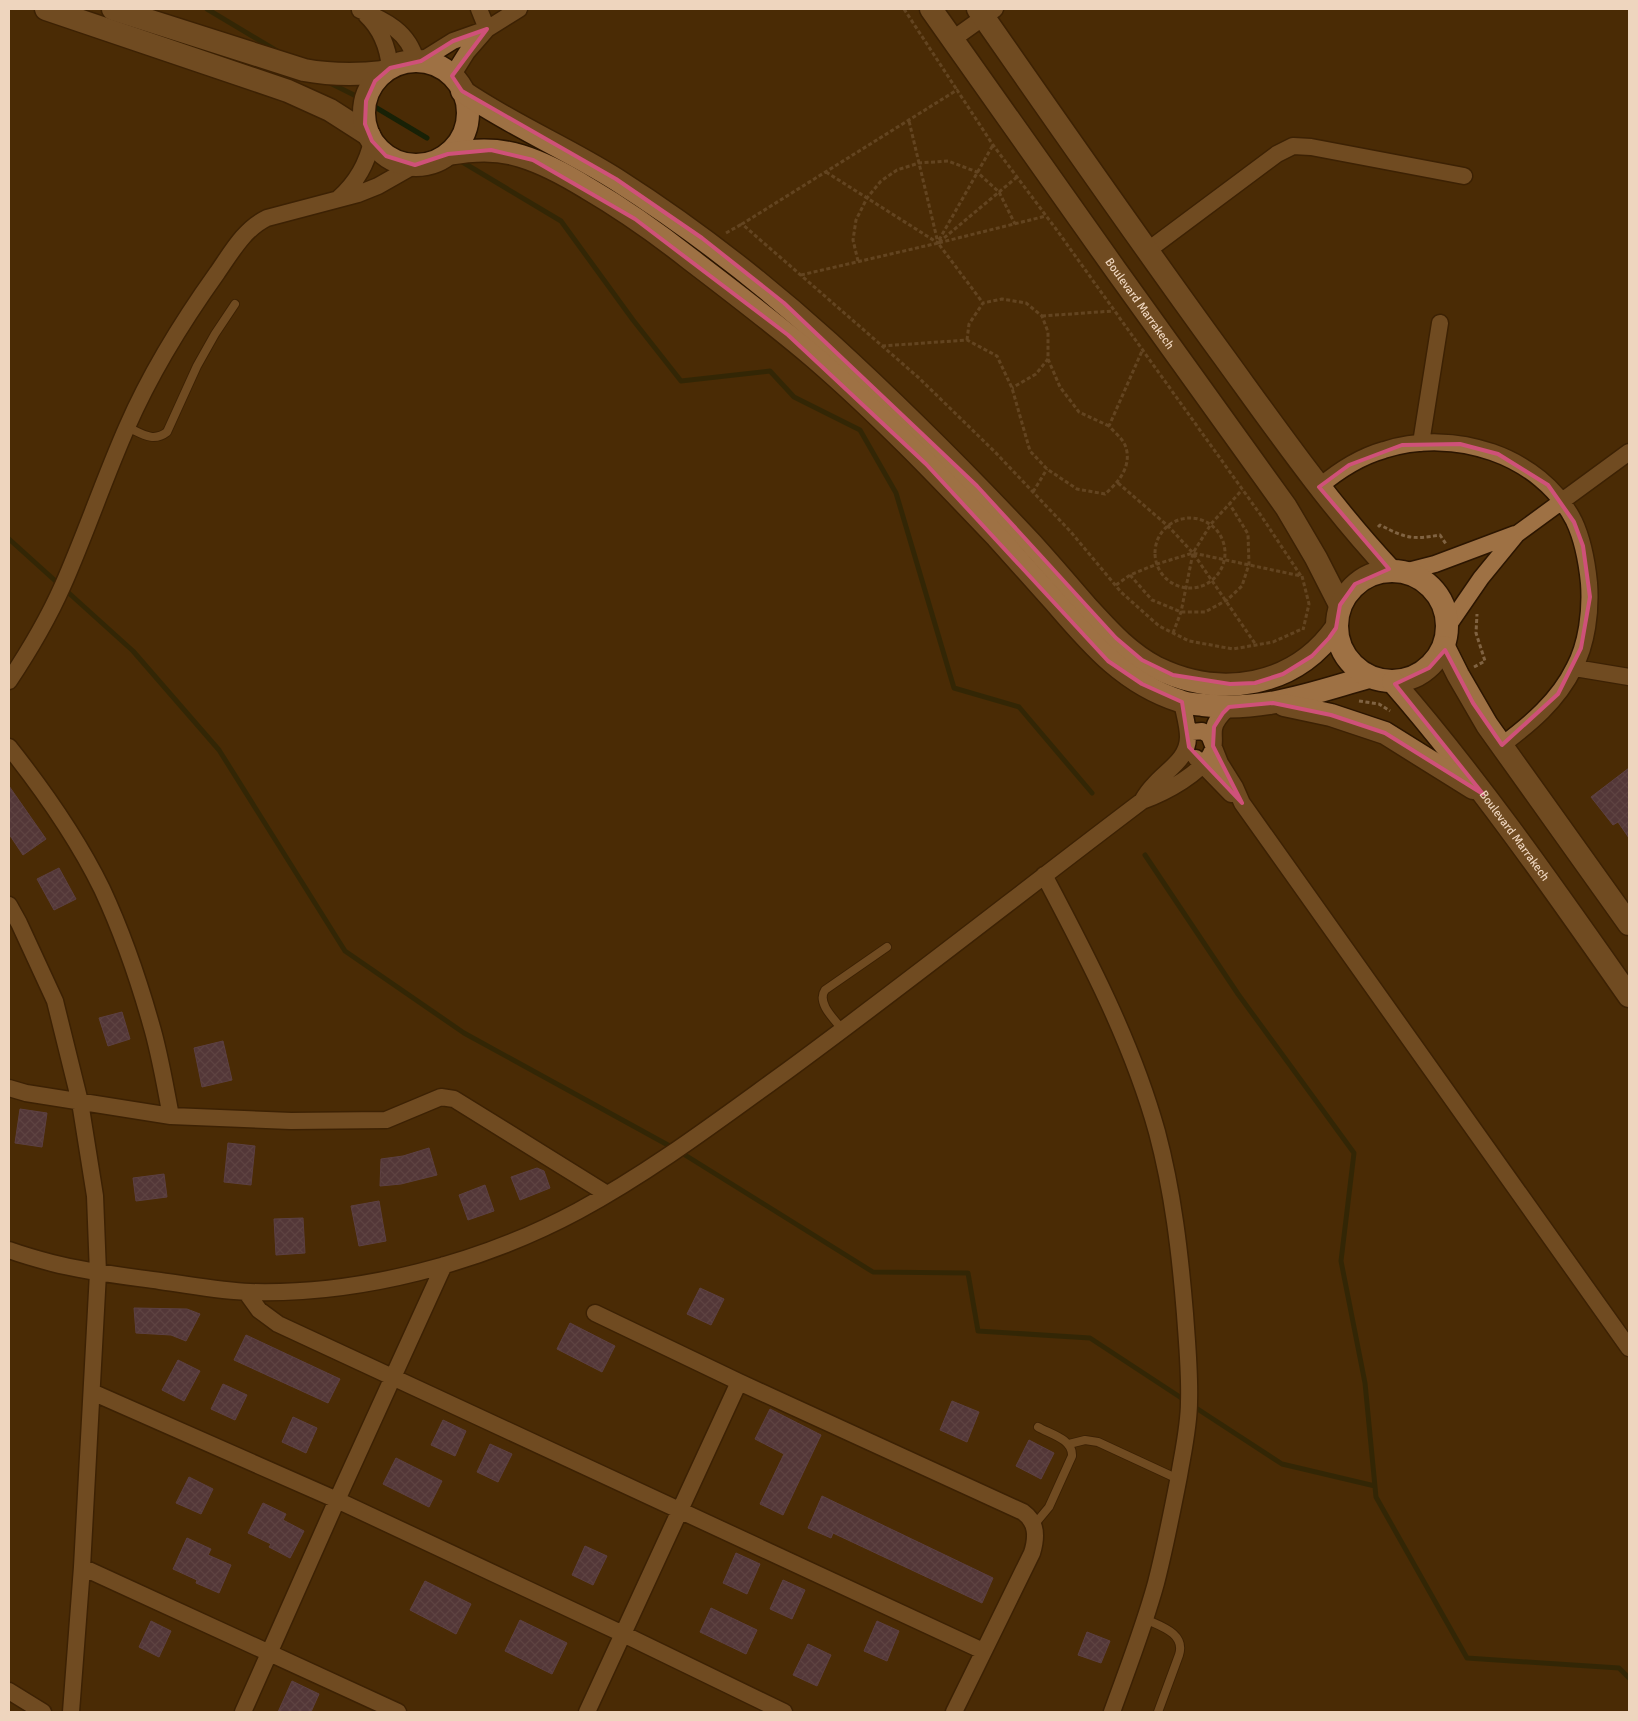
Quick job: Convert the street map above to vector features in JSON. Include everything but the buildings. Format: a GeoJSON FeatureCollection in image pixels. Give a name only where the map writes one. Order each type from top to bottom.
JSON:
{"type":"FeatureCollection","features":[{"type":"Feature","properties":{"kind":"street"},"geometry":{"type":"LineString","coordinates":[[46,9],[288,91],[330,110],[371,138],[386,156],[405,164],[427,164],[448,154],[491,150],[519,155],[533,160],[571,178],[604,198],[670,243],[788,335],[851,390],[971,510],[1033,576],[1094,647],[1108,660],[1142,684],[1182,702],[1229,706],[1273,704],[1294,700],[1369,677]]}},
{"type":"Feature","properties":{"kind":"street"},"geometry":{"type":"LineString","coordinates":[[112,9],[304,70],[354,74],[387,70],[407,62],[418,61],[438,66],[457,84],[503,117],[570,151],[616,179],[702,238],[784,303],[917,426],[1028,540],[1102,624],[1128,650],[1142,660],[1173,675],[1192,680],[1211,683],[1243,684],[1267,680],[1298,666],[1321,648],[1336,628]]}},
{"type":"Feature","properties":{"kind":"street"},"geometry":{"type":"LineString","coordinates":[[338,199],[361,173],[368,158],[371,138],[365,124],[366,101],[369,90],[375,81],[387,70],[386,44],[375,24],[359,9]]}},
{"type":"Feature","properties":{"kind":"street"},"geometry":{"type":"LineString","coordinates":[[359,9],[376,16],[400,32],[411,45],[418,61]]}},
{"type":"Feature","properties":{"kind":"street"},"geometry":{"type":"LineString","coordinates":[[479,9],[487,30]]}},
{"type":"Feature","properties":{"kind":"street"},"geometry":{"type":"LineString","coordinates":[[418,61],[453,42],[487,30],[519,9]]}},
{"type":"Feature","properties":{"kind":"street","name":"Boulevard Marrakech"},"geometry":{"type":"LineString","coordinates":[[930,9],[1109,262],[1286,507],[1310,570],[1340,605]]}},
{"type":"Feature","properties":{"kind":"street"},"geometry":{"type":"LineString","coordinates":[[953,39],[985,11],[1147,251],[1319,487],[1361,540],[1398,572]]}},
{"type":"Feature","properties":{"kind":"street"},"geometry":{"type":"LineString","coordinates":[[448,154],[460,139],[467,120],[466,100],[457,84],[467,52],[487,30]]}},
{"type":"Feature","properties":{"kind":"street"},"geometry":{"type":"LineString","coordinates":[[1147,251],[1277,154],[1293,146],[1311,147],[1464,176]]}},
{"type":"Feature","properties":{"kind":"street"},"geometry":{"type":"LineString","coordinates":[[9,681],[42,627],[62,587],[127,427],[149,380],[181,325],[245,233],[267,218],[378,186],[416,165]]}},
{"type":"Feature","properties":{"kind":"street"},"geometry":{"type":"LineString","coordinates":[[1421,443],[1440,323]]}},
{"type":"Feature","properties":{"kind":"street"},"geometry":{"type":"LineString","coordinates":[[1319,487],[1333,475],[1366,456],[1384,450],[1421,443],[1460,444],[1498,454],[1532,473],[1548,485],[1561,502],[1574,522],[1583,546],[1588,571],[1590,597],[1587,622],[1574,668],[1558,694],[1531,723],[1502,745]]}},
{"type":"Feature","properties":{"kind":"street"},"geometry":{"type":"LineString","coordinates":[[1629,452],[1518,534],[1481,578],[1446,636],[1438,659],[1418,676],[1393,682],[1369,677],[1350,663],[1338,641],[1336,628],[1340,605],[1347,594],[1356,584],[1378,572],[1398,572],[1418,577],[1440,597],[1446,611],[1446,636],[1458,676],[1473,703],[1629,924]]}},
{"type":"Feature","properties":{"kind":"street"},"geometry":{"type":"LineString","coordinates":[[1398,572],[1456,557],[1518,534]]}},
{"type":"Feature","properties":{"kind":"street"},"geometry":{"type":"LineString","coordinates":[[1574,668],[1629,677]]}},
{"type":"Feature","properties":{"kind":"street","name":"Boulevard Marrakech"},"geometry":{"type":"LineString","coordinates":[[1393,682],[1483,794],[1629,996]]}},
{"type":"Feature","properties":{"kind":"street"},"geometry":{"type":"LineString","coordinates":[[1182,702],[1192,753],[1242,803]]}},
{"type":"Feature","properties":{"kind":"street"},"geometry":{"type":"LineString","coordinates":[[1273,704],[1331,715],[1385,733],[1483,794]]}},
{"type":"Feature","properties":{"kind":"street"},"geometry":{"type":"LineString","coordinates":[[9,1250],[53,1264],[98,1273],[246,1292],[304,1291],[346,1287],[379,1281],[444,1265],[530,1234],[582,1209],[677,1150],[843,1030],[1142,801],[1167,790],[1203,765],[1213,746],[1214,727],[1222,713],[1229,706]]}},
{"type":"Feature","properties":{"kind":"street"},"geometry":{"type":"LineString","coordinates":[[1142,801],[1153,785],[1174,767],[1192,732],[1202,730],[1209,735],[1220,763],[1235,787],[1242,803],[1629,1348]]}},
{"type":"Feature","properties":{"kind":"street"},"geometry":{"type":"LineString","coordinates":[[9,747],[37,782],[66,825],[102,889],[127,951],[152,1026],[171,1116]]}},
{"type":"Feature","properties":{"kind":"street"},"geometry":{"type":"LineString","coordinates":[[1044,875],[1092,968],[1143,1087],[1167,1176],[1176,1221],[1181,1267],[1190,1403],[1178,1479],[1160,1565],[1145,1619],[1112,1712]]}},
{"type":"Feature","properties":{"kind":"street"},"geometry":{"type":"LineString","coordinates":[[9,905],[14,923],[54,1001],[80,1102],[95,1196],[98,1273],[82,1567],[71,1712]]}},
{"type":"Feature","properties":{"kind":"street"},"geometry":{"type":"LineString","coordinates":[[9,1088],[26,1093],[171,1116],[291,1121],[386,1120],[441,1097],[454,1099],[607,1194]]}},
{"type":"Feature","properties":{"kind":"street"},"geometry":{"type":"LineString","coordinates":[[243,1712],[336,1500],[444,1265]]}},
{"type":"Feature","properties":{"kind":"street"},"geometry":{"type":"LineString","coordinates":[[246,1292],[259,1310],[278,1324],[983,1651]]}},
{"type":"Feature","properties":{"kind":"street"},"geometry":{"type":"LineString","coordinates":[[595,1313],[739,1382],[1023,1512],[1031,1518],[1036,1540],[1032,1553],[954,1712]]}},
{"type":"Feature","properties":{"kind":"street"},"geometry":{"type":"LineString","coordinates":[[587,1712],[739,1382]]}},
{"type":"Feature","properties":{"kind":"street"},"geometry":{"type":"LineString","coordinates":[[92,1392],[336,1500],[623,1634],[784,1712]]}},
{"type":"Feature","properties":{"kind":"street"},"geometry":{"type":"LineString","coordinates":[[82,1567],[398,1712]]}},
{"type":"Feature","properties":{"kind":"street"},"geometry":{"type":"LineString","coordinates":[[9,1691],[44,1712]]}},
{"type":"Feature","properties":{"kind":"lane"},"geometry":{"type":"LineString","coordinates":[[127,427],[153,438],[158,438],[167,432],[197,366],[235,304]]}},
{"type":"Feature","properties":{"kind":"lane"},"geometry":{"type":"LineString","coordinates":[[843,1030],[823,1002],[825,990],[887,947]]}},
{"type":"Feature","properties":{"kind":"lane"},"geometry":{"type":"LineString","coordinates":[[1034,1525],[1049,1507],[1072,1456],[1069,1444],[1038,1427]]}},
{"type":"Feature","properties":{"kind":"lane"},"geometry":{"type":"LineString","coordinates":[[1069,1444],[1085,1440],[1098,1442],[1178,1479]]}},
{"type":"Feature","properties":{"kind":"lane"},"geometry":{"type":"LineString","coordinates":[[1145,1619],[1174,1633],[1180,1645],[1179,1655],[1158,1712]]}},
{"type":"Feature","properties":{"kind":"path"},"geometry":{"type":"LineString","coordinates":[[904,9],[993,145],[1114,310],[1242,490],[1310,570],[1309,604],[1302,629]]}},
{"type":"Feature","properties":{"kind":"path"},"geometry":{"type":"LineString","coordinates":[[957,90],[742,224],[919,378],[995,452],[1070,531],[1116,586],[1159,626],[1189,641],[1233,649],[1273,642],[1302,629]]}},
{"type":"Feature","properties":{"kind":"path"},"geometry":{"type":"LineString","coordinates":[[909,121],[938,243]]}},
{"type":"Feature","properties":{"kind":"path"},"geometry":{"type":"LineString","coordinates":[[938,243],[993,145]]}},
{"type":"Feature","properties":{"kind":"path"},"geometry":{"type":"LineString","coordinates":[[858,261],[853,240],[856,220],[867,198],[881,181],[897,170],[919,163],[948,161],[977,172],[999,192],[1015,224]]}},
{"type":"Feature","properties":{"kind":"path"},"geometry":{"type":"LineString","coordinates":[[826,172],[938,243],[983,303]]}},
{"type":"Feature","properties":{"kind":"path"},"geometry":{"type":"LineString","coordinates":[[938,243],[1017,177]]}},
{"type":"Feature","properties":{"kind":"path"},"geometry":{"type":"LineString","coordinates":[[801,275],[1046,216]]}},
{"type":"Feature","properties":{"kind":"path"},"geometry":{"type":"LineString","coordinates":[[882,346],[967,340],[997,356],[1012,388],[1030,451],[1047,469],[1077,489],[1105,494],[1118,482],[1128,462],[1125,444],[1109,426],[1079,412],[1060,386],[1048,359],[1048,332],[1042,316],[1026,303],[1002,300],[983,303],[969,324],[967,340]]}},
{"type":"Feature","properties":{"kind":"path"},"geometry":{"type":"LineString","coordinates":[[1042,316],[1114,310]]}},
{"type":"Feature","properties":{"kind":"path"},"geometry":{"type":"LineString","coordinates":[[1109,426],[1143,351]]}},
{"type":"Feature","properties":{"kind":"path"},"geometry":{"type":"LineString","coordinates":[[1012,388],[1036,374],[1048,359]]}},
{"type":"Feature","properties":{"kind":"path"},"geometry":{"type":"LineString","coordinates":[[1033,492],[1047,469]]}},
{"type":"Feature","properties":{"kind":"path"},"geometry":{"type":"LineString","coordinates":[[1118,482],[1168,526],[1193,553],[1256,645]]}},
{"type":"Feature","properties":{"kind":"path"},"geometry":{"type":"LineString","coordinates":[[1173,633],[1181,612],[1193,553],[1211,524],[1242,490]]}},
{"type":"Feature","properties":{"kind":"path"},"geometry":{"type":"LineString","coordinates":[[1130,575],[1152,600],[1181,612],[1205,612],[1227,600],[1242,586],[1250,564],[1248,534],[1229,503]]}},
{"type":"Feature","properties":{"kind":"path"},"geometry":{"type":"LineString","coordinates":[[1184,518],[1203,520],[1211,524],[1223,538],[1226,547],[1225,560],[1220,574],[1213,581],[1197,588],[1186,589],[1170,582],[1163,576],[1157,564],[1155,550],[1157,541],[1168,526],[1184,518]]}},
{"type":"Feature","properties":{"kind":"path"},"geometry":{"type":"LineString","coordinates":[[1361,540],[1380,525],[1406,537],[1423,538],[1440,535],[1456,557]]}},
{"type":"Feature","properties":{"kind":"path"},"geometry":{"type":"LineString","coordinates":[[1116,586],[1130,575],[1193,553],[1250,564],[1310,570]]}},
{"type":"Feature","properties":{"kind":"path"},"geometry":{"type":"LineString","coordinates":[[1458,676],[1485,661],[1476,633],[1477,611]]}},
{"type":"Feature","properties":{"kind":"path"},"geometry":{"type":"LineString","coordinates":[[1302,629],[1321,648]]}},
{"type":"Feature","properties":{"kind":"path"},"geometry":{"type":"LineString","coordinates":[[1338,686],[1344,699],[1379,704],[1403,718],[1416,709]]}},
{"type":"Feature","properties":{"kind":"highlighted area"},"geometry":{"type":"Polygon","coordinates":[[[487,29],[452,76],[462,91],[616,179],[702,238],[784,303],[977,486],[1116,638],[1142,660],[1173,675],[1230,684],[1255,683],[1283,674],[1312,656],[1329,638],[1336,628],[1340,605],[1355,584],[1389,569],[1319,487],[1349,465],[1402,445],[1460,444],[1498,454],[1548,485],[1574,522],[1583,546],[1590,597],[1581,648],[1558,694],[1502,745],[1473,703],[1445,650],[1429,668],[1395,684],[1483,794],[1385,733],[1331,715],[1273,703],[1229,707],[1214,727],[1213,746],[1242,803],[1189,747],[1182,702],[1142,684],[1108,661],[926,464],[788,335],[635,219],[533,160],[491,150],[448,154],[415,165],[386,156],[372,141],[365,124],[366,101],[375,81],[390,68],[421,61],[453,41],[487,29]]]}},
{"type":"Feature","properties":{"kind":"waterway"},"geometry":{"type":"LineString","coordinates":[[207,9],[277,51]]}},
{"type":"Feature","properties":{"kind":"waterway"},"geometry":{"type":"LineString","coordinates":[[328,82],[358,97]]}},
{"type":"Feature","properties":{"kind":"waterway"},"geometry":{"type":"LineString","coordinates":[[370,104],[427,138]]}},
{"type":"Feature","properties":{"kind":"waterway"},"geometry":{"type":"LineString","coordinates":[[459,160],[561,221],[633,320],[681,381],[770,371],[794,397],[860,430],[896,493],[954,688],[1019,707],[1092,793]]}},
{"type":"Feature","properties":{"kind":"waterway"},"geometry":{"type":"LineString","coordinates":[[9,539],[133,651],[219,750],[345,951],[464,1033],[677,1150],[873,1272],[968,1273],[978,1331],[1090,1338],[1186,1401]]}},
{"type":"Feature","properties":{"kind":"waterway"},"geometry":{"type":"LineString","coordinates":[[1145,855],[1238,994],[1354,1153],[1341,1261],[1365,1383],[1376,1497],[1467,1658],[1619,1668],[1629,1678]]}},
{"type":"Feature","properties":{"kind":"waterway"},"geometry":{"type":"LineString","coordinates":[[1193,1406],[1282,1464],[1375,1486]]}}]}
